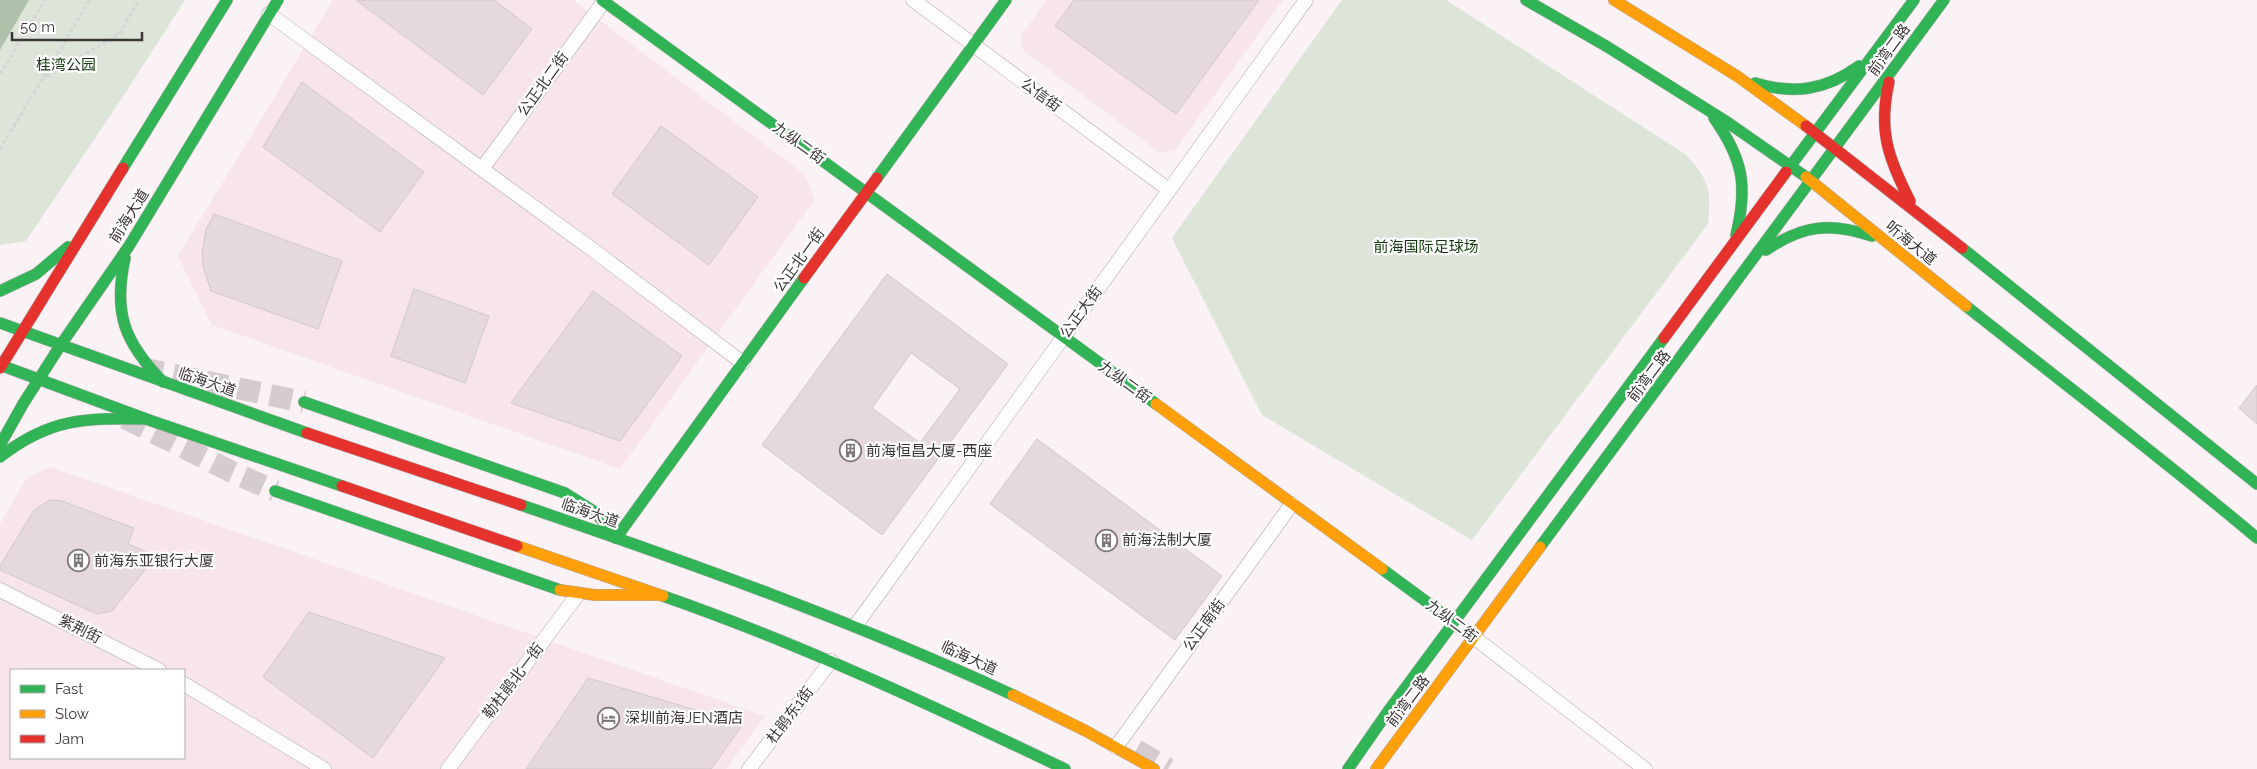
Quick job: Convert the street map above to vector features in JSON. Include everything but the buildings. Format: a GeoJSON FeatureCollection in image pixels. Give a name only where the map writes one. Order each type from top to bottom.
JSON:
{"type":"FeatureCollection","features":[{"type":"Feature","properties":{"kind":"main road","name":"前海大道"},"geometry":{"type":"LineString","coordinates":[[0,366],[90,226],[227,0]]}},
{"type":"Feature","properties":{"kind":"main road","name":"前海大道"},"geometry":{"type":"LineString","coordinates":[[0,445],[38,379],[129,246],[278,0]]}},
{"type":"Feature","properties":{"kind":"main road","name":"九纵二街"},"geometry":{"type":"LineString","coordinates":[[604,0],[1454,622]]}},
{"type":"Feature","properties":{"kind":"main road","name":"公正北一街"},"geometry":{"type":"LineString","coordinates":[[616,538],[1006,0]]}},
{"type":"Feature","properties":{"kind":"main road","name":"听海大道"},"geometry":{"type":"LineString","coordinates":[[1526,0],[1606,46],[1709,110],[1792,166],[2106,418],[2193,484],[2257,538]]}},
{"type":"Feature","properties":{"kind":"main road","name":"听海大道"},"geometry":{"type":"LineString","coordinates":[[1614,0],[1737,76],[1836,148],[1915,209],[2124,380],[2257,484]]}},
{"type":"Feature","properties":{"kind":"main road","name":"前湾二路"},"geometry":{"type":"LineString","coordinates":[[1348,769],[1454,622],[1914,0]]}},
{"type":"Feature","properties":{"kind":"main road","name":"前湾二路"},"geometry":{"type":"LineString","coordinates":[[1376,769],[1944,0]]}},
{"type":"Feature","properties":{"kind":"main road"},"geometry":{"type":"LineString","coordinates":[[1737,76],[1781,91],[1815,89],[1844,77],[1876,52]]}},
{"type":"Feature","properties":{"kind":"main road"},"geometry":{"type":"LineString","coordinates":[[1901,59],[1889,82],[1884,102],[1883,138],[1898,178],[1915,209]]}},
{"type":"Feature","properties":{"kind":"main road"},"geometry":{"type":"LineString","coordinates":[[1709,110],[1729,138],[1744,176],[1742,212],[1736,234],[1728,252]]}},
{"type":"Feature","properties":{"kind":"main road"},"geometry":{"type":"LineString","coordinates":[[0,291],[36,274],[90,226]]}},
{"type":"Feature","properties":{"kind":"main road"},"geometry":{"type":"LineString","coordinates":[[1746,269],[1780,240],[1795,232],[1812,227],[1845,228],[1885,240]]}},
{"type":"Feature","properties":{"kind":"main road"},"geometry":{"type":"LineString","coordinates":[[129,246],[119,287],[121,322],[127,339],[137,355],[163,382]]}},
{"type":"Feature","properties":{"kind":"main road","name":"临海大道"},"geometry":{"type":"LineString","coordinates":[[0,323],[163,382],[750,584],[856,625],[965,671],[1116,747],[1154,769]]}},
{"type":"Feature","properties":{"kind":"main road"},"geometry":{"type":"LineString","coordinates":[[0,366],[732,620],[831,661],[978,727],[1065,769]]}},
{"type":"Feature","properties":{"kind":"main road"},"geometry":{"type":"LineString","coordinates":[[304,402],[565,493],[595,512],[616,538]]}},
{"type":"Feature","properties":{"kind":"main road"},"geometry":{"type":"LineString","coordinates":[[0,457],[35,433],[64,422],[82,418],[146,418]]}},
{"type":"Feature","properties":{"kind":"main road"},"geometry":{"type":"LineString","coordinates":[[275,491],[541,585],[578,594],[657,595]]}},
{"type":"Feature","properties":{"kind":"street","name":"公正北二街"},"geometry":{"type":"LineString","coordinates":[[482,169],[604,0]]}},
{"type":"Feature","properties":{"kind":"street","name":"公信街"},"geometry":{"type":"LineString","coordinates":[[913,0],[1169,190]]}},
{"type":"Feature","properties":{"kind":"street","name":"公正大街"},"geometry":{"type":"LineString","coordinates":[[856,625],[1306,0]]}},
{"type":"Feature","properties":{"kind":"street"},"geometry":{"type":"LineString","coordinates":[[269,14],[743,363]]}},
{"type":"Feature","properties":{"kind":"street","name":"公正南街"},"geometry":{"type":"LineString","coordinates":[[1116,747],[1292,504]]}},
{"type":"Feature","properties":{"kind":"street","name":"紫荆街"},"geometry":{"type":"LineString","coordinates":[[0,590],[157,669]]}},
{"type":"Feature","properties":{"kind":"street","name":"勒杜鹃北一街"},"geometry":{"type":"LineString","coordinates":[[448,769],[578,594]]}},
{"type":"Feature","properties":{"kind":"street","name":"九纵二街"},"geometry":{"type":"LineString","coordinates":[[1454,622],[1645,769]]}},
{"type":"Feature","properties":{"kind":"street","name":"杜鹃东1街"},"geometry":{"type":"LineString","coordinates":[[749,769],[831,661]]}},
{"type":"Feature","properties":{"kind":"street"},"geometry":{"type":"LineString","coordinates":[[185,685],[324,769]]}},
{"type":"Feature","properties":{"kind":"path"},"geometry":{"type":"LineString","coordinates":[[0,74],[45,0]]}},
{"type":"Feature","properties":{"kind":"path"},"geometry":{"type":"LineString","coordinates":[[0,150],[40,80],[90,0]]}},
{"type":"Feature","properties":{"kind":"path"},"geometry":{"type":"LineString","coordinates":[[40,80],[119,34],[139,0]]}},
{"type":"Feature","properties":{"kind":"shaded area"},"geometry":{"type":"Polygon","coordinates":[[[0,0],[29,0],[0,50],[0,0]]]}},
{"type":"Feature","properties":{"kind":"shaded area"},"geometry":{"type":"Polygon","coordinates":[[[333,0],[573,0],[805,175],[815,199],[620,469],[212,325],[178,256],[333,0]]]}},
{"type":"Feature","properties":{"kind":"shaded area"},"geometry":{"type":"Polygon","coordinates":[[[1047,0],[1283,0],[1174,151],[1159,152],[1023,50],[1021,36],[1047,0]]]}},
{"type":"Feature","properties":{"kind":"shaded area"},"geometry":{"type":"Polygon","coordinates":[[[50,467],[765,716],[726,769],[0,769],[0,524],[27,478],[50,467]]]}},
{"type":"Feature","properties":{"kind":"green space","name":"桂湾公园"},"geometry":{"type":"Polygon","coordinates":[[[0,0],[185,0],[26,241],[0,245],[0,0]]]}},
{"type":"Feature","properties":{"kind":"green space","name":"前海国际足球场"},"geometry":{"type":"Polygon","coordinates":[[[1342,0],[1446,0],[1685,154],[1700,171],[1709,194],[1708,224],[1472,540],[1262,415],[1172,238],[1342,0]]]}},
{"type":"Feature","properties":{"kind":"tunnel"},"geometry":{"type":"LineString","coordinates":[[141,368],[304,402]]}},
{"type":"Feature","properties":{"kind":"tunnel"},"geometry":{"type":"LineString","coordinates":[[125,418],[232,472],[275,491]]}},
{"type":"Feature","properties":{"kind":"tunnel"},"geometry":{"type":"LineString","coordinates":[[1136,750],[1168,769]]}},
{"type":"Feature","properties":{"kind":"traffic: fast"},"geometry":{"type":"LineString","coordinates":[[123,168],[227,0]]}},
{"type":"Feature","properties":{"kind":"traffic: fast"},"geometry":{"type":"LineString","coordinates":[[0,445],[23,404],[60,346],[129,246],[278,0]]}},
{"type":"Feature","properties":{"kind":"traffic: fast"},"geometry":{"type":"LineString","coordinates":[[602,0],[1156,404]]}},
{"type":"Feature","properties":{"kind":"traffic: fast"},"geometry":{"type":"LineString","coordinates":[[877,178],[1006,0]]}},
{"type":"Feature","properties":{"kind":"traffic: fast"},"geometry":{"type":"LineString","coordinates":[[1526,0],[1606,46],[1727,122],[1806,177]]}},
{"type":"Feature","properties":{"kind":"traffic: fast"},"geometry":{"type":"LineString","coordinates":[[1786,172],[1914,0]]}},
{"type":"Feature","properties":{"kind":"traffic: fast"},"geometry":{"type":"LineString","coordinates":[[1540,547],[1944,0]]}},
{"type":"Feature","properties":{"kind":"traffic: fast"},"geometry":{"type":"LineString","coordinates":[[1755,83],[1783,89],[1809,88],[1834,80],[1859,66]]}},
{"type":"Feature","properties":{"kind":"traffic: fast"},"geometry":{"type":"LineString","coordinates":[[1714,118],[1731,147],[1737,160],[1740,174],[1742,202],[1736,235]]}},
{"type":"Feature","properties":{"kind":"traffic: fast"},"geometry":{"type":"LineString","coordinates":[[1766,250],[1792,235],[1817,228],[1843,229],[1872,236]]}},
{"type":"Feature","properties":{"kind":"traffic: fast"},"geometry":{"type":"LineString","coordinates":[[0,291],[36,274],[68,247]]}},
{"type":"Feature","properties":{"kind":"traffic: fast"},"geometry":{"type":"LineString","coordinates":[[1962,248],[2257,484]]}},
{"type":"Feature","properties":{"kind":"traffic: fast"},"geometry":{"type":"LineString","coordinates":[[125,258],[120,295],[121,311],[125,326],[139,353],[163,382]]}},
{"type":"Feature","properties":{"kind":"traffic: fast"},"geometry":{"type":"LineString","coordinates":[[616,538],[804,278]]}},
{"type":"Feature","properties":{"kind":"traffic: fast"},"geometry":{"type":"LineString","coordinates":[[1966,306],[2257,538]]}},
{"type":"Feature","properties":{"kind":"traffic: fast"},"geometry":{"type":"LineString","coordinates":[[0,323],[307,433]]}},
{"type":"Feature","properties":{"kind":"traffic: fast"},"geometry":{"type":"LineString","coordinates":[[1348,769],[1389,710],[1664,338]]}},
{"type":"Feature","properties":{"kind":"traffic: fast"},"geometry":{"type":"LineString","coordinates":[[0,365],[146,419],[342,486]]}},
{"type":"Feature","properties":{"kind":"traffic: fast"},"geometry":{"type":"LineString","coordinates":[[304,402],[565,493],[595,512],[616,538]]}},
{"type":"Feature","properties":{"kind":"traffic: fast"},"geometry":{"type":"LineString","coordinates":[[0,457],[35,434],[69,423],[104,419],[146,419]]}},
{"type":"Feature","properties":{"kind":"traffic: fast"},"geometry":{"type":"LineString","coordinates":[[275,491],[560,590]]}},
{"type":"Feature","properties":{"kind":"traffic: fast"},"geometry":{"type":"LineString","coordinates":[[521,505],[646,548],[831,617],[1013,695]]}},
{"type":"Feature","properties":{"kind":"traffic: fast"},"geometry":{"type":"LineString","coordinates":[[1382,569],[1454,622]]}},
{"type":"Feature","properties":{"kind":"traffic: fast"},"geometry":{"type":"LineString","coordinates":[[663,596],[816,655],[916,699],[1065,769]]}},
{"type":"Feature","properties":{"kind":"traffic: slow"},"geometry":{"type":"LineString","coordinates":[[1614,0],[1737,76],[1806,126]]}},
{"type":"Feature","properties":{"kind":"traffic: slow"},"geometry":{"type":"LineString","coordinates":[[1806,177],[1966,306]]}},
{"type":"Feature","properties":{"kind":"traffic: slow"},"geometry":{"type":"LineString","coordinates":[[1156,404],[1382,569]]}},
{"type":"Feature","properties":{"kind":"traffic: slow"},"geometry":{"type":"LineString","coordinates":[[517,546],[663,596]]}},
{"type":"Feature","properties":{"kind":"traffic: slow"},"geometry":{"type":"LineString","coordinates":[[1376,769],[1540,547]]}},
{"type":"Feature","properties":{"kind":"traffic: slow"},"geometry":{"type":"LineString","coordinates":[[560,590],[595,595],[657,595]]}},
{"type":"Feature","properties":{"kind":"traffic: slow"},"geometry":{"type":"LineString","coordinates":[[1013,695],[1086,731],[1154,769]]}},
{"type":"Feature","properties":{"kind":"traffic: jam"},"geometry":{"type":"LineString","coordinates":[[1889,82],[1885,115],[1887,143],[1896,171],[1910,201]]}},
{"type":"Feature","properties":{"kind":"traffic: jam"},"geometry":{"type":"LineString","coordinates":[[1806,126],[1962,248]]}},
{"type":"Feature","properties":{"kind":"traffic: jam"},"geometry":{"type":"LineString","coordinates":[[0,368],[123,168]]}},
{"type":"Feature","properties":{"kind":"traffic: jam"},"geometry":{"type":"LineString","coordinates":[[1664,338],[1786,172]]}},
{"type":"Feature","properties":{"kind":"traffic: jam"},"geometry":{"type":"LineString","coordinates":[[804,278],[877,178]]}},
{"type":"Feature","properties":{"kind":"traffic: jam"},"geometry":{"type":"LineString","coordinates":[[307,433],[521,505]]}},
{"type":"Feature","properties":{"kind":"traffic: jam"},"geometry":{"type":"LineString","coordinates":[[342,486],[517,546]]}},
{"type":"Feature","properties":{"kind":"place","name":"前海恒昌大厦-西座"},"geometry":{"type":"Point","coordinates":[850,451]}},
{"type":"Feature","properties":{"kind":"place","name":"前海法制大厦"},"geometry":{"type":"Point","coordinates":[1106,540]}},
{"type":"Feature","properties":{"kind":"place","name":"前海东亚银行大厦"},"geometry":{"type":"Point","coordinates":[78,561]}},
{"type":"Feature","properties":{"kind":"place","name":"深圳前海JEN酒店"},"geometry":{"type":"Point","coordinates":[609,718]}}]}
